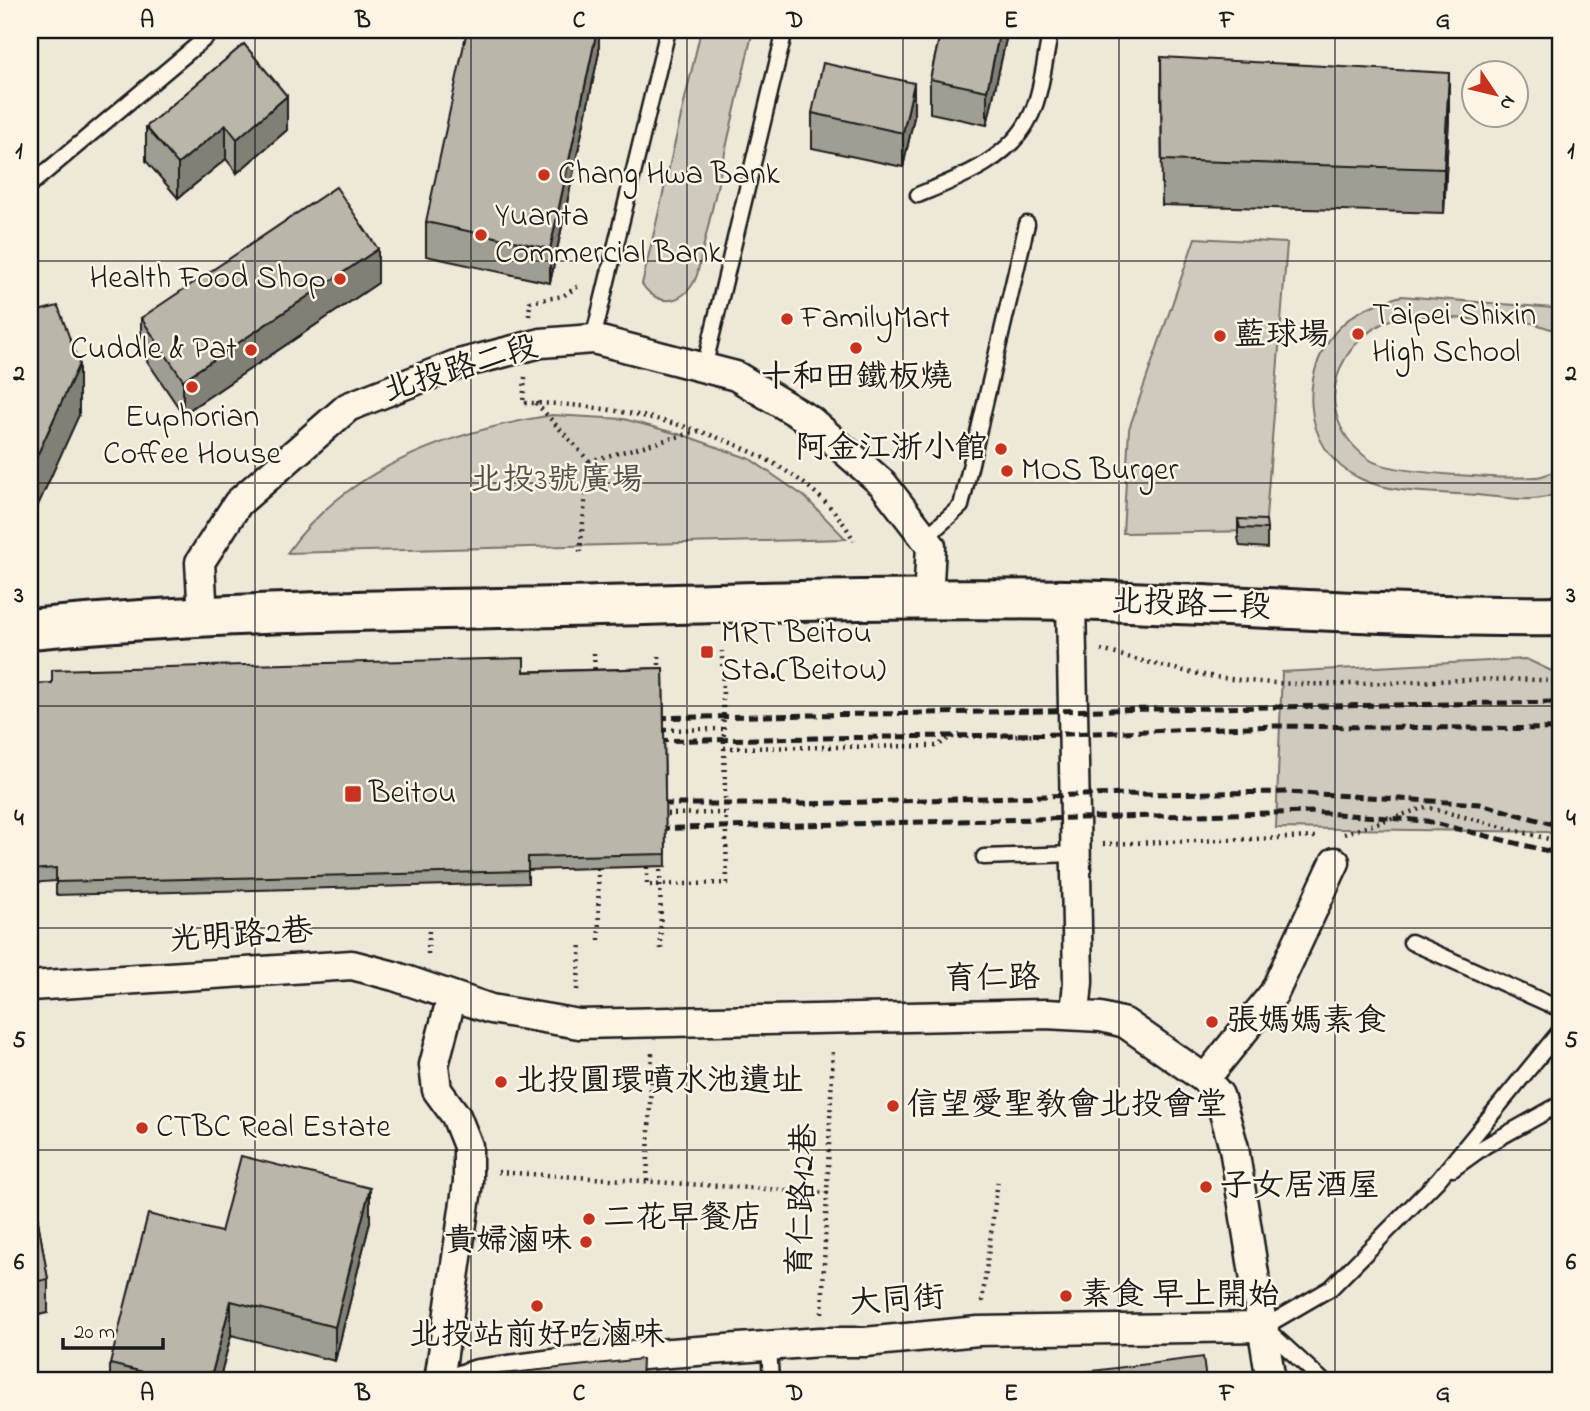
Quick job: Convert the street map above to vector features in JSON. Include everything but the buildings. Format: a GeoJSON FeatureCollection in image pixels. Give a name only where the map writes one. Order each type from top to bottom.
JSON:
{"type":"FeatureCollection","features":[{"type":"Feature","properties":{"kind":"street","name":"北投路二段"},"geometry":{"type":"LineString","coordinates":[[203,617],[200,562],[238,503],[348,407],[455,365],[528,344],[593,339],[736,376],[810,421],[883,484],[931,546],[928,600]]}},
{"type":"Feature","properties":{"kind":"street","name":"北投路二段"},"geometry":{"type":"LineString","coordinates":[[30,629],[130,619],[928,600],[1071,600],[1454,617]]}},
{"type":"Feature","properties":{"kind":"street"},"geometry":{"type":"LineString","coordinates":[[1071,600],[1078,982],[1075,1014]]}},
{"type":"Feature","properties":{"kind":"street"},"geometry":{"type":"LineString","coordinates":[[1454,617],[1560,616]]}},
{"type":"Feature","properties":{"kind":"street"},"geometry":{"type":"LineString","coordinates":[[1454,617],[1560,642]]}},
{"type":"Feature","properties":{"kind":"street"},"geometry":{"type":"LineString","coordinates":[[1205,1079],[1274,993],[1335,862]]}},
{"type":"Feature","properties":{"kind":"street","name":"光明路2巷"},"geometry":{"type":"LineString","coordinates":[[30,986],[352,965],[452,996]]}},
{"type":"Feature","properties":{"kind":"street"},"geometry":{"type":"LineString","coordinates":[[439,1381],[468,1182],[468,1146],[456,1116],[437,1090],[434,1065],[452,996]]}},
{"type":"Feature","properties":{"kind":"street","name":"育仁路"},"geometry":{"type":"LineString","coordinates":[[452,996],[491,1009],[579,1024],[1075,1014],[1125,1023],[1205,1079],[1219,1095],[1234,1148],[1271,1381]]}},
{"type":"Feature","properties":{"kind":"street","name":"大同街"},"geometry":{"type":"LineString","coordinates":[[457,1381],[478,1374],[589,1359],[820,1342],[865,1342],[978,1331],[1264,1327]]}},
{"type":"Feature","properties":{"kind":"lane"},"geometry":{"type":"LineString","coordinates":[[30,185],[215,30]]}},
{"type":"Feature","properties":{"kind":"lane"},"geometry":{"type":"LineString","coordinates":[[593,339],[668,30]]}},
{"type":"Feature","properties":{"kind":"lane"},"geometry":{"type":"LineString","coordinates":[[704,368],[785,30]]}},
{"type":"Feature","properties":{"kind":"lane"},"geometry":{"type":"LineString","coordinates":[[918,195],[967,175],[1009,146],[1032,115],[1051,30]]}},
{"type":"Feature","properties":{"kind":"lane"},"geometry":{"type":"LineString","coordinates":[[925,538],[961,506],[1027,224]]}},
{"type":"Feature","properties":{"kind":"lane"},"geometry":{"type":"LineString","coordinates":[[984,857],[1075,854]]}},
{"type":"Feature","properties":{"kind":"lane"},"geometry":{"type":"LineString","coordinates":[[1411,942],[1560,1009]]}},
{"type":"Feature","properties":{"kind":"lane"},"geometry":{"type":"LineString","coordinates":[[1323,1381],[1264,1327],[1331,1289],[1438,1180],[1560,1031]]}},
{"type":"Feature","properties":{"kind":"lane"},"geometry":{"type":"LineString","coordinates":[[1438,1180],[1485,1146],[1560,1104]]}},
{"type":"Feature","properties":{"kind":"lane"},"geometry":{"type":"LineString","coordinates":[[769,1346],[771,1381]]}},
{"type":"Feature","properties":{"kind":"path"},"geometry":{"type":"LineString","coordinates":[[530,302],[572,293],[579,287],[584,276]]}},
{"type":"Feature","properties":{"kind":"path"},"geometry":{"type":"LineString","coordinates":[[523,403],[632,412],[699,431],[769,463],[798,480],[822,498],[843,519],[854,541]]}},
{"type":"Feature","properties":{"kind":"path"},"geometry":{"type":"LineString","coordinates":[[536,403],[589,461],[580,552]]}},
{"type":"Feature","properties":{"kind":"path"},"geometry":{"type":"LineString","coordinates":[[589,461],[699,431]]}},
{"type":"Feature","properties":{"kind":"path"},"geometry":{"type":"LineString","coordinates":[[1100,650],[1232,679],[1315,683],[1500,677],[1560,681]]}},
{"type":"Feature","properties":{"kind":"path"},"geometry":{"type":"LineString","coordinates":[[647,867],[647,884],[727,883],[722,651]]}},
{"type":"Feature","properties":{"kind":"path"},"geometry":{"type":"LineString","coordinates":[[659,652],[659,678]]}},
{"type":"Feature","properties":{"kind":"path"},"geometry":{"type":"LineString","coordinates":[[594,653],[595,683]]}},
{"type":"Feature","properties":{"kind":"path"},"geometry":{"type":"LineString","coordinates":[[658,717],[658,743]]}},
{"type":"Feature","properties":{"kind":"path"},"geometry":{"type":"LineString","coordinates":[[658,730],[724,729]]}},
{"type":"Feature","properties":{"kind":"path"},"geometry":{"type":"LineString","coordinates":[[724,748],[937,746],[951,737],[1052,735]]}},
{"type":"Feature","properties":{"kind":"path"},"geometry":{"type":"LineString","coordinates":[[659,803],[660,828]]}},
{"type":"Feature","properties":{"kind":"path"},"geometry":{"type":"LineString","coordinates":[[659,814],[725,813]]}},
{"type":"Feature","properties":{"kind":"path"},"geometry":{"type":"LineString","coordinates":[[660,856],[661,950]]}},
{"type":"Feature","properties":{"kind":"path"},"geometry":{"type":"LineString","coordinates":[[598,868],[599,944]]}},
{"type":"Feature","properties":{"kind":"path"},"geometry":{"type":"LineString","coordinates":[[428,954],[429,928]]}},
{"type":"Feature","properties":{"kind":"path"},"geometry":{"type":"LineString","coordinates":[[577,990],[581,944]]}},
{"type":"Feature","properties":{"kind":"path","name":"育仁路12巷"},"geometry":{"type":"LineString","coordinates":[[820,1342],[829,1193],[833,1047],[839,1018]]}},
{"type":"Feature","properties":{"kind":"path"},"geometry":{"type":"LineString","coordinates":[[647,1181],[651,1021]]}},
{"type":"Feature","properties":{"kind":"path"},"geometry":{"type":"LineString","coordinates":[[498,1172],[829,1193]]}},
{"type":"Feature","properties":{"kind":"path"},"geometry":{"type":"LineString","coordinates":[[978,1331],[998,1180]]}},
{"type":"Feature","properties":{"kind":"green space"},"geometry":{"type":"Polygon","coordinates":[[[701,30],[753,30],[697,275],[687,292],[672,300],[664,300],[656,298],[642,284],[701,30]]]}},
{"type":"Feature","properties":{"kind":"green space","name":"藍球場"},"geometry":{"type":"Polygon","coordinates":[[[1195,238],[1287,243],[1265,531],[1123,533],[1129,429],[1195,238]]]}},
{"type":"Feature","properties":{"kind":"green space"},"geometry":{"type":"Polygon","coordinates":[[[1401,296],[1554,308],[1560,311],[1560,332],[1532,323],[1405,315],[1381,324],[1361,338],[1346,356],[1337,377],[1334,399],[1338,421],[1350,442],[1370,460],[1382,465],[1424,472],[1520,477],[1541,476],[1560,469],[1560,492],[1541,498],[1519,499],[1389,488],[1361,479],[1341,466],[1326,449],[1316,428],[1312,406],[1312,383],[1318,361],[1329,341],[1350,318],[1371,306],[1401,296]]]}},
{"type":"Feature","properties":{"kind":"green space","name":"北投3號廣場"},"geometry":{"type":"Polygon","coordinates":[[[552,415],[624,419],[689,437],[750,459],[805,497],[846,539],[287,553],[311,523],[340,498],[371,476],[405,458],[478,431],[552,415]]]}},
{"type":"Feature","properties":{"kind":"green space"},"geometry":{"type":"Polygon","coordinates":[[[1526,659],[1560,675],[1560,836],[1547,832],[1276,828],[1282,672],[1526,659]]]}},
{"type":"Feature","properties":{"kind":"railway"},"geometry":{"type":"LineString","coordinates":[[643,718],[1560,702]]}},
{"type":"Feature","properties":{"kind":"railway"},"geometry":{"type":"LineString","coordinates":[[643,741],[1068,734],[1275,726],[1560,729]]}},
{"type":"Feature","properties":{"kind":"railway"},"geometry":{"type":"LineString","coordinates":[[647,804],[804,804],[1076,795],[1286,792],[1480,804],[1560,826]]}},
{"type":"Feature","properties":{"kind":"railway"},"geometry":{"type":"LineString","coordinates":[[644,829],[1312,812],[1426,821],[1560,854]]}},
{"type":"Feature","properties":{"kind":"place","name":"Chang Hwa Bank"},"geometry":{"type":"Point","coordinates":[544,175]}},
{"type":"Feature","properties":{"kind":"place","name":"Yuanta Commercial Bank"},"geometry":{"type":"Point","coordinates":[481,235]}},
{"type":"Feature","properties":{"kind":"place","name":"Health Food Shop"},"geometry":{"type":"Point","coordinates":[340,279]}},
{"type":"Feature","properties":{"kind":"place","name":"FamilyMart"},"geometry":{"type":"Point","coordinates":[787,319]}},
{"type":"Feature","properties":{"kind":"place","name":"Taipei Shixin High School"},"geometry":{"type":"Point","coordinates":[1358,334]}},
{"type":"Feature","properties":{"kind":"place","name":"藍球場"},"geometry":{"type":"Point","coordinates":[1220,336]}},
{"type":"Feature","properties":{"kind":"place","name":"十和田鐵板燒"},"geometry":{"type":"Point","coordinates":[856,348]}},
{"type":"Feature","properties":{"kind":"place","name":"Cuddle & Pat"},"geometry":{"type":"Point","coordinates":[251,350]}},
{"type":"Feature","properties":{"kind":"place","name":"Euphorian Coffee House"},"geometry":{"type":"Point","coordinates":[192,387]}},
{"type":"Feature","properties":{"kind":"place","name":"阿金江浙小館"},"geometry":{"type":"Point","coordinates":[1001,449]}},
{"type":"Feature","properties":{"kind":"place","name":"MOS Burger"},"geometry":{"type":"Point","coordinates":[1007,471]}},
{"type":"Feature","properties":{"kind":"place","name":"MRT Beitou Sta.(Beitou)"},"geometry":{"type":"Point","coordinates":[707,652]}},
{"type":"Feature","properties":{"kind":"place","name":"Beitou"},"geometry":{"type":"Point","coordinates":[353,794]}},
{"type":"Feature","properties":{"kind":"place","name":"張媽媽素食"},"geometry":{"type":"Point","coordinates":[1212,1022]}},
{"type":"Feature","properties":{"kind":"place","name":"北投圓環噴水池遺址"},"geometry":{"type":"Point","coordinates":[501,1082]}},
{"type":"Feature","properties":{"kind":"place","name":"信望愛聖教會北投會堂"},"geometry":{"type":"Point","coordinates":[893,1106]}},
{"type":"Feature","properties":{"kind":"place","name":"CTBC Real Estate"},"geometry":{"type":"Point","coordinates":[142,1128]}},
{"type":"Feature","properties":{"kind":"place","name":"子女居酒屋"},"geometry":{"type":"Point","coordinates":[1206,1187]}},
{"type":"Feature","properties":{"kind":"place","name":"二花早餐店"},"geometry":{"type":"Point","coordinates":[589,1219]}},
{"type":"Feature","properties":{"kind":"place","name":"貴婦滷味"},"geometry":{"type":"Point","coordinates":[586,1242]}},
{"type":"Feature","properties":{"kind":"place","name":"素食 早上開始"},"geometry":{"type":"Point","coordinates":[1066,1296]}},
{"type":"Feature","properties":{"kind":"place","name":"北投站前好吃滷味"},"geometry":{"type":"Point","coordinates":[537,1306]}}]}
